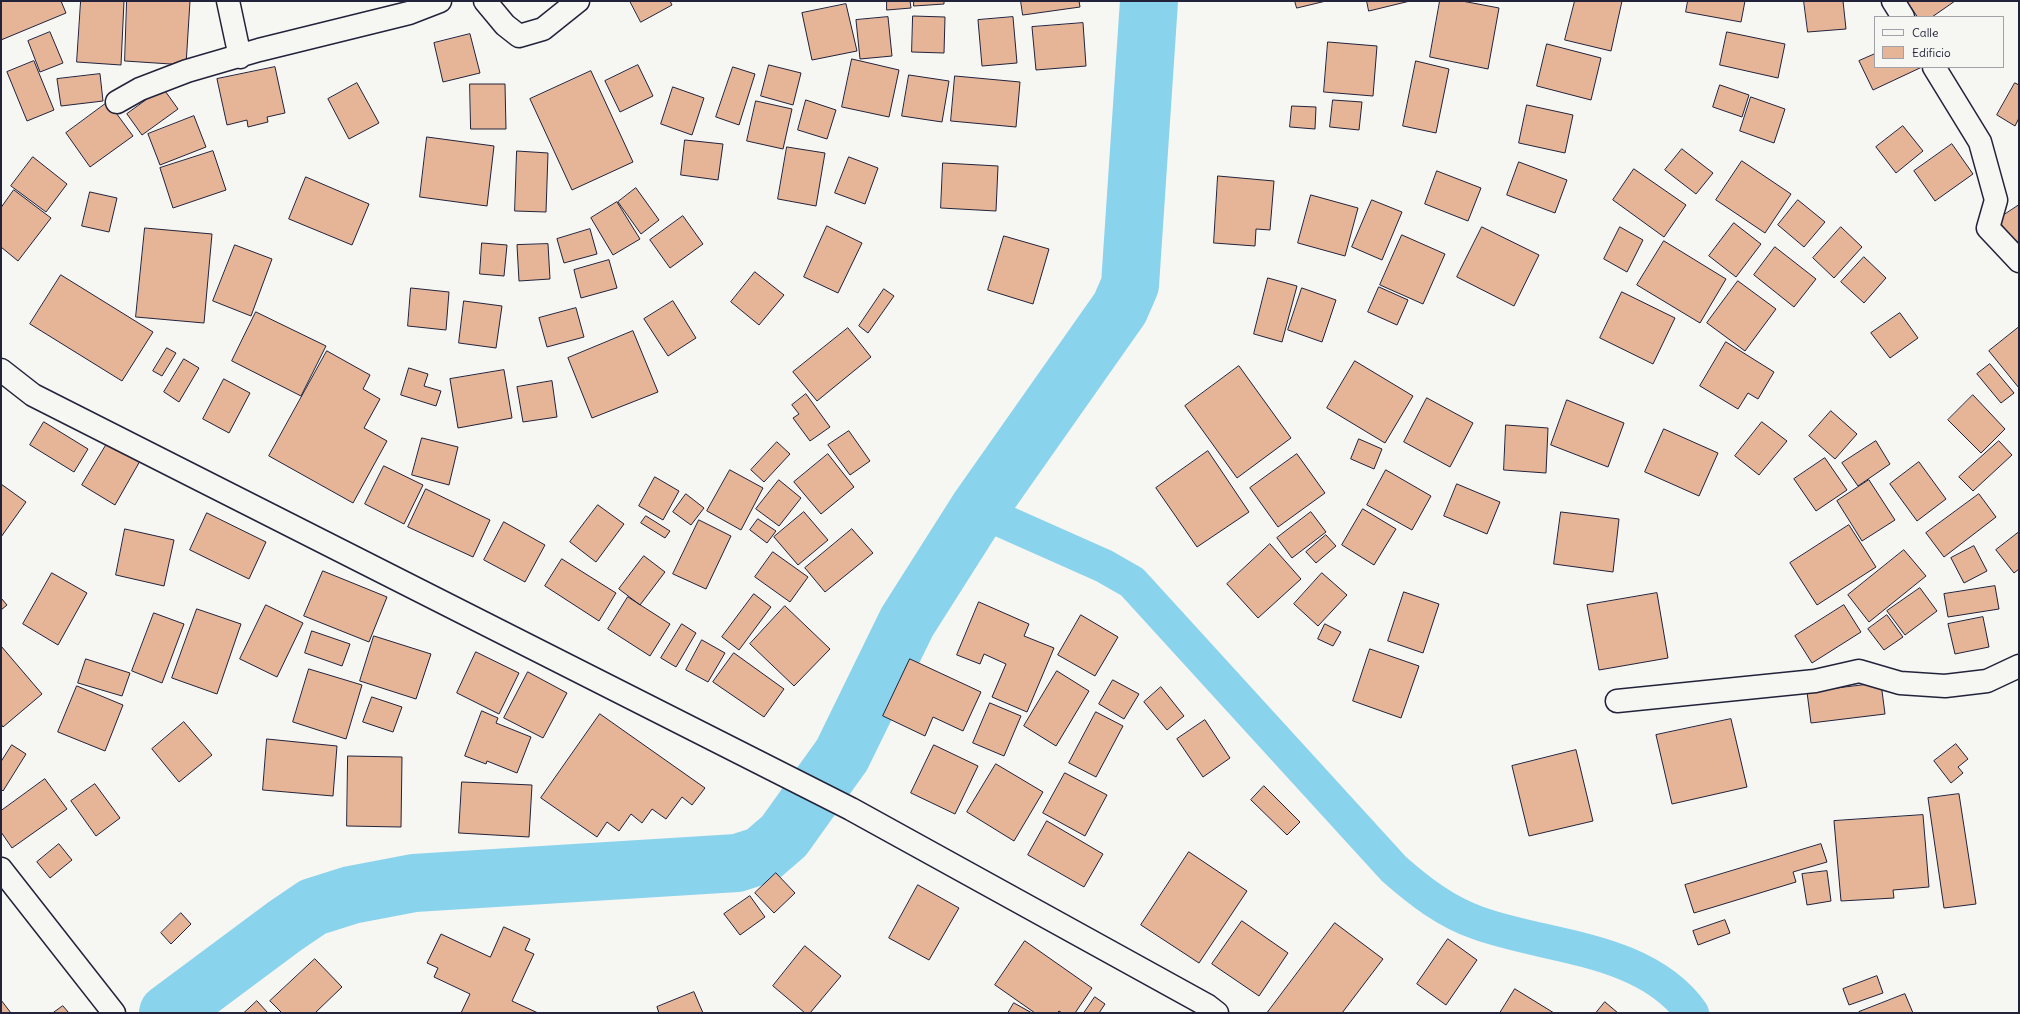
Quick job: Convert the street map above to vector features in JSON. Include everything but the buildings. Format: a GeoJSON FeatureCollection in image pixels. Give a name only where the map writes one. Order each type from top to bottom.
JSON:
{"type":"FeatureCollection","features":[{"type":"Feature","properties":{"kind":"main road"},"geometry":{"type":"LineString","coordinates":[[228,1],[240,57]]}},
{"type":"Feature","properties":{"kind":"main road"},"geometry":{"type":"LineString","coordinates":[[117,102],[140,89],[188,71],[240,57],[259,50],[409,13],[440,1]]}},
{"type":"Feature","properties":{"kind":"main road"},"geometry":{"type":"LineString","coordinates":[[485,1],[505,26],[519,36],[543,29],[578,1]]}},
{"type":"Feature","properties":{"kind":"main road"},"geometry":{"type":"LineString","coordinates":[[1893,1],[1902,16]]}},
{"type":"Feature","properties":{"kind":"main road"},"geometry":{"type":"LineString","coordinates":[[1935,68],[1980,142],[1996,200],[1988,228],[2019,262]]}},
{"type":"Feature","properties":{"kind":"main road"},"geometry":{"type":"LineString","coordinates":[[1,370],[33,395],[850,809],[1211,1010]]}},
{"type":"Feature","properties":{"kind":"main road"},"geometry":{"type":"LineString","coordinates":[[1617,701],[1814,681],[1859,672],[1900,683],[1945,686],[1987,682],[2019,666]]}},
{"type":"Feature","properties":{"kind":"main road"},"geometry":{"type":"LineString","coordinates":[[1,869],[111,1009]]}},
{"type":"Feature","properties":{"kind":"waterway"},"geometry":{"type":"LineString","coordinates":[[168,1013],[313,907],[351,895],[414,883],[737,863],[762,855],[784,836],[842,755],[907,622],[978,510],[1120,308],[1130,285],[1149,1]]}},
{"type":"Feature","properties":{"kind":"waterway"},"geometry":{"type":"LineString","coordinates":[[978,510],[1104,566],[1132,582],[1394,869],[1433,900],[1455,913],[1478,923],[1564,945],[1622,962],[1648,975],[1672,991],[1692,1013]]}}]}
